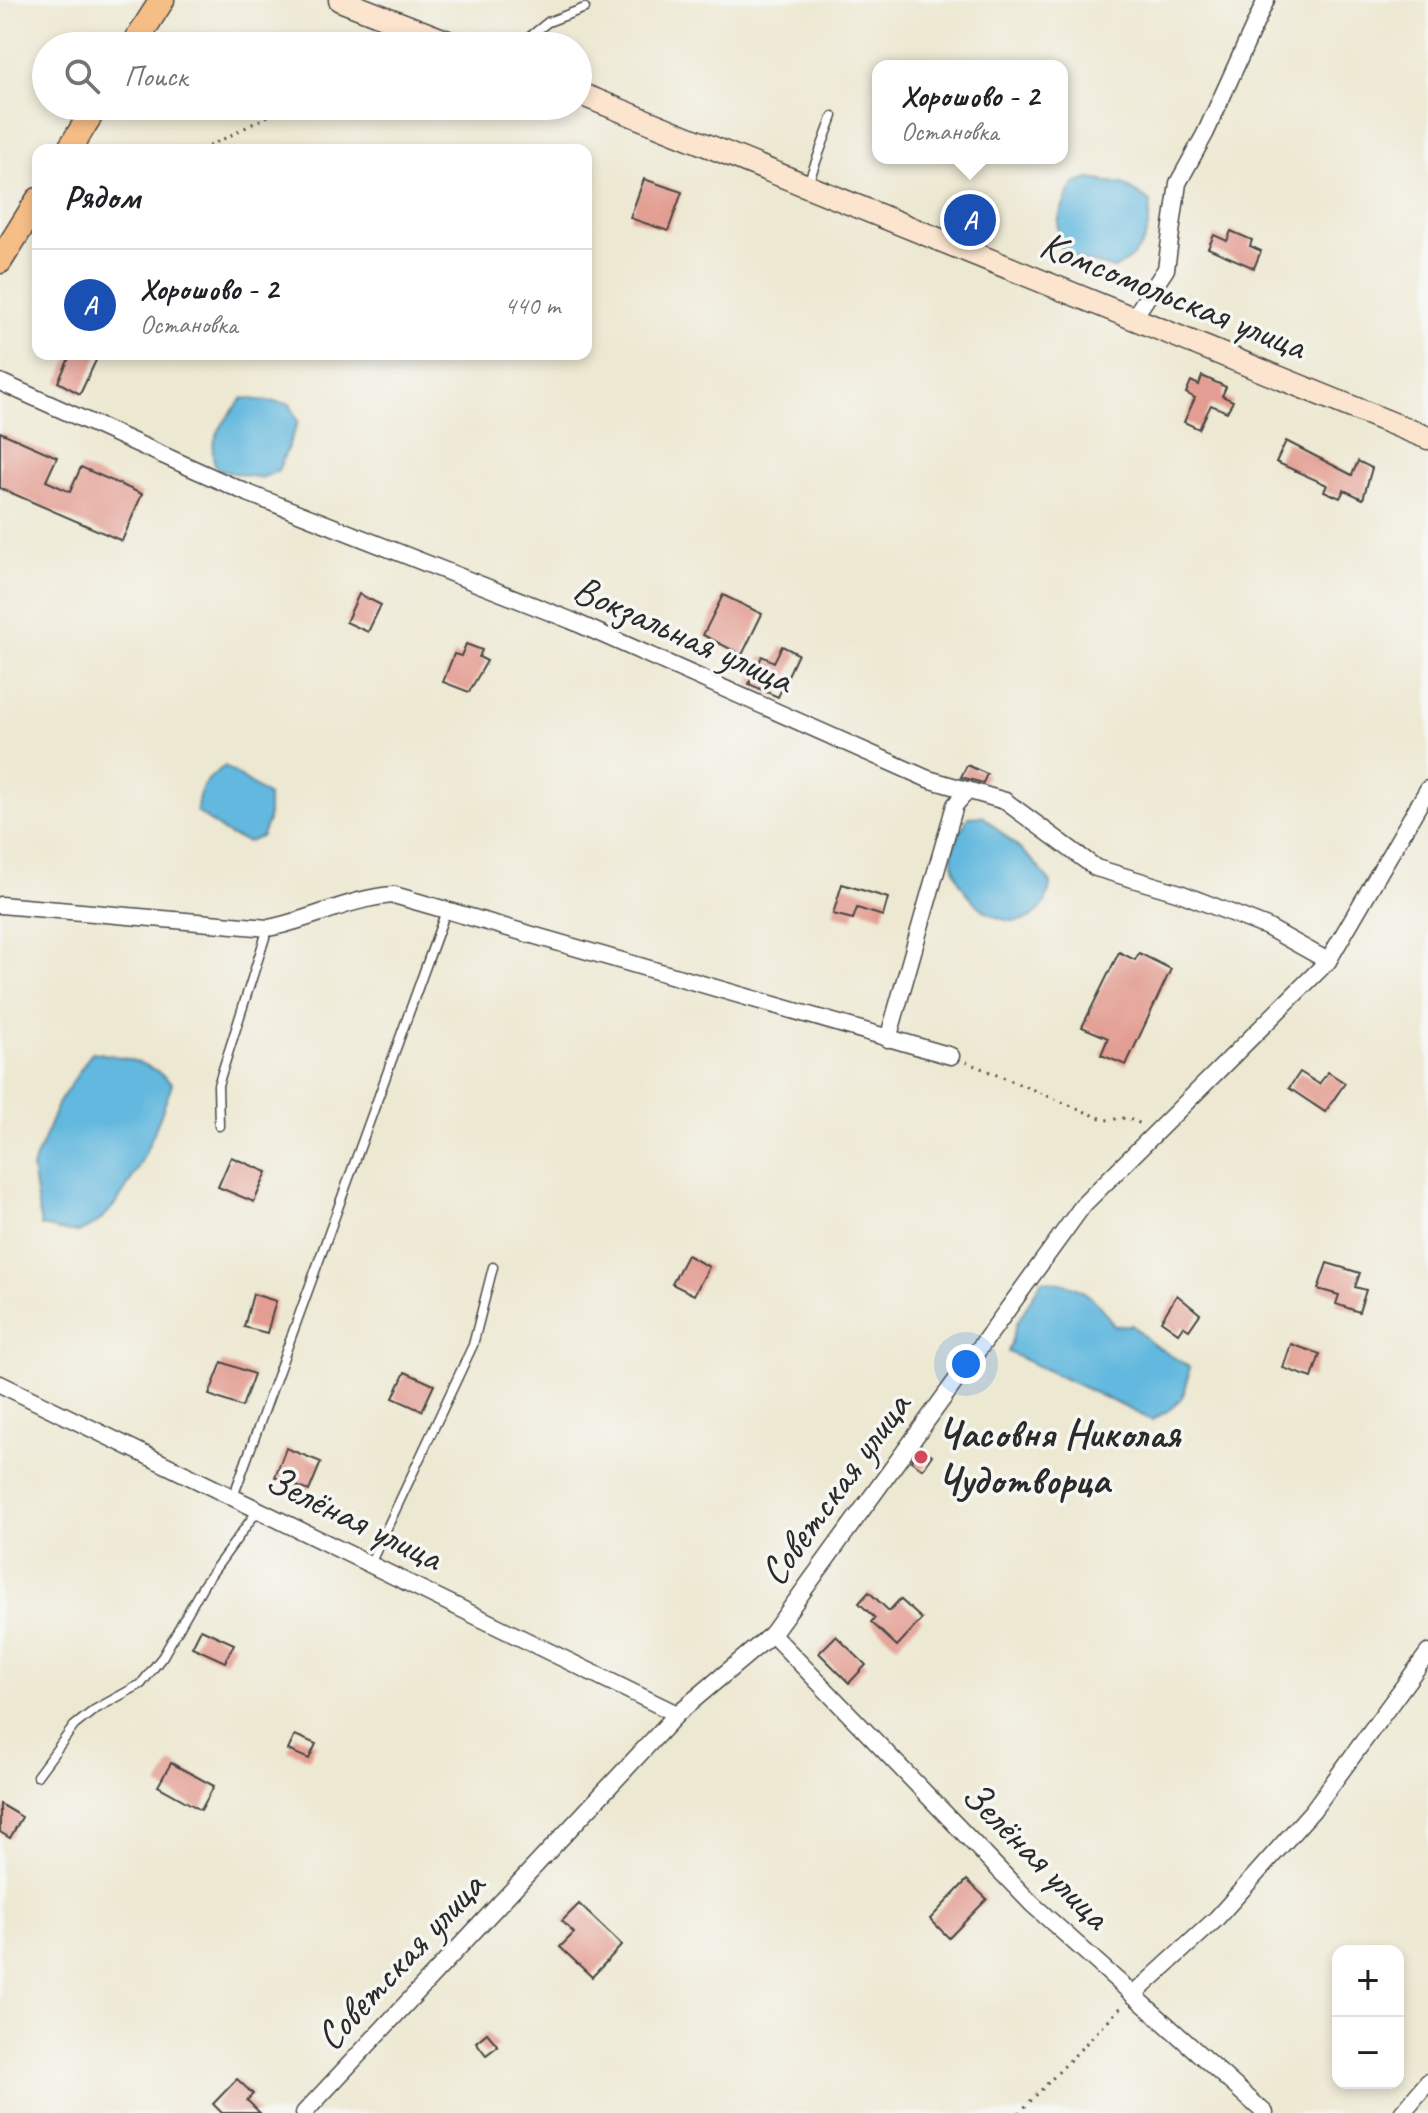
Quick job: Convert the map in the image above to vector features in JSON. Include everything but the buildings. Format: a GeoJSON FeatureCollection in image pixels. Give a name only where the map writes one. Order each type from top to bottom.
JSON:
{"type":"FeatureCollection","features":[{"type":"Feature","properties":{"kind":"main road"},"geometry":{"type":"LineString","coordinates":[[142,32],[162,0]]}},
{"type":"Feature","properties":{"kind":"main road"},"geometry":{"type":"LineString","coordinates":[[73,144],[87,120]]}},
{"type":"Feature","properties":{"kind":"main road"},"geometry":{"type":"LineString","coordinates":[[0,261],[32,210]]}},
{"type":"Feature","properties":{"kind":"street"},"geometry":{"type":"LineString","coordinates":[[340,0],[422,32]]}},
{"type":"Feature","properties":{"kind":"street"},"geometry":{"type":"LineString","coordinates":[[1134,317],[1166,269],[1178,183],[1205,134],[1266,0]]}},
{"type":"Feature","properties":{"kind":"street","name":"Комсомольская улица"},"geometry":{"type":"LineString","coordinates":[[592,99],[1428,438]]}},
{"type":"Feature","properties":{"kind":"street","name":"Вокзальная улица"},"geometry":{"type":"LineString","coordinates":[[0,382],[245,492],[570,620],[928,779],[1005,801],[1096,868],[1180,893],[1267,927],[1328,961]]}},
{"type":"Feature","properties":{"kind":"street","name":"Советская улица"},"geometry":{"type":"LineString","coordinates":[[304,2113],[677,1714],[772,1634],[1084,1204],[1328,961],[1428,789]]}},
{"type":"Feature","properties":{"kind":"street"},"geometry":{"type":"LineString","coordinates":[[888,1039],[955,805],[968,790]]}},
{"type":"Feature","properties":{"kind":"street"},"geometry":{"type":"LineString","coordinates":[[0,905],[268,928],[294,923],[369,896],[394,895],[951,1056]]}},
{"type":"Feature","properties":{"kind":"street","name":"Зелёная улица"},"geometry":{"type":"LineString","coordinates":[[0,1384],[677,1714]]}},
{"type":"Feature","properties":{"kind":"street","name":"Зелёная улица"},"geometry":{"type":"LineString","coordinates":[[772,1634],[1032,1904],[1265,2113]]}},
{"type":"Feature","properties":{"kind":"street"},"geometry":{"type":"LineString","coordinates":[[1133,1995],[1216,1919],[1313,1810],[1428,1653]]}},
{"type":"Feature","properties":{"kind":"street"},"geometry":{"type":"LineString","coordinates":[[1402,2113],[1428,2082]]}},
{"type":"Feature","properties":{"kind":"lane"},"geometry":{"type":"LineString","coordinates":[[536,32],[548,22],[585,8]]}},
{"type":"Feature","properties":{"kind":"lane"},"geometry":{"type":"LineString","coordinates":[[807,186],[833,116]]}},
{"type":"Feature","properties":{"kind":"lane"},"geometry":{"type":"LineString","coordinates":[[233,1497],[446,911]]}},
{"type":"Feature","properties":{"kind":"lane"},"geometry":{"type":"LineString","coordinates":[[219,1126],[218,1085],[268,928]]}},
{"type":"Feature","properties":{"kind":"lane"},"geometry":{"type":"LineString","coordinates":[[370,1564],[473,1345],[493,1267]]}},
{"type":"Feature","properties":{"kind":"lane"},"geometry":{"type":"LineString","coordinates":[[37,1776],[74,1726],[94,1710],[141,1684],[163,1656],[204,1584],[258,1509]]}},
{"type":"Feature","properties":{"kind":"path"},"geometry":{"type":"LineString","coordinates":[[214,144],[260,120]]}},
{"type":"Feature","properties":{"kind":"path"},"geometry":{"type":"LineString","coordinates":[[951,1056],[1105,1120],[1126,1118],[1157,1130]]}},
{"type":"Feature","properties":{"kind":"path"},"geometry":{"type":"LineString","coordinates":[[1019,2113],[1133,1995]]}},
{"type":"Feature","properties":{"kind":"water"},"geometry":{"type":"Polygon","coordinates":[[[1089,179],[1123,184],[1151,202],[1143,242],[1133,256],[1114,269],[1065,255],[1058,236],[1059,218],[1074,184],[1089,179]]]}},
{"type":"Feature","properties":{"kind":"water"},"geometry":{"type":"Polygon","coordinates":[[[243,398],[290,404],[298,422],[278,471],[261,478],[218,470],[214,461],[214,442],[218,432],[243,398]]]}},
{"type":"Feature","properties":{"kind":"water"},"geometry":{"type":"Polygon","coordinates":[[[225,766],[268,796],[268,821],[261,837],[248,842],[229,835],[197,812],[204,785],[225,766]]]}},
{"type":"Feature","properties":{"kind":"water"},"geometry":{"type":"Polygon","coordinates":[[[983,816],[1034,862],[1051,883],[1043,906],[1030,917],[1015,921],[1000,918],[984,910],[961,884],[954,867],[954,847],[968,817],[983,816]]]}},
{"type":"Feature","properties":{"kind":"water"},"geometry":{"type":"Polygon","coordinates":[[[92,1052],[145,1065],[172,1084],[148,1146],[124,1192],[110,1211],[94,1225],[69,1232],[41,1226],[32,1168],[58,1104],[92,1052]]]}},
{"type":"Feature","properties":{"kind":"water"},"geometry":{"type":"Polygon","coordinates":[[[1042,1280],[1066,1284],[1085,1292],[1114,1326],[1132,1325],[1151,1343],[1189,1367],[1180,1400],[1152,1420],[1008,1352],[1017,1323],[1042,1280]]]}},
{"type":"Feature","properties":{"kind":"place","name":"Хорошово - 2"},"geometry":{"type":"Point","coordinates":[970,220]}},
{"type":"Feature","properties":{"kind":"place","name":"Часовня Николая Чудотворца"},"geometry":{"type":"Point","coordinates":[921,1457]}}]}
